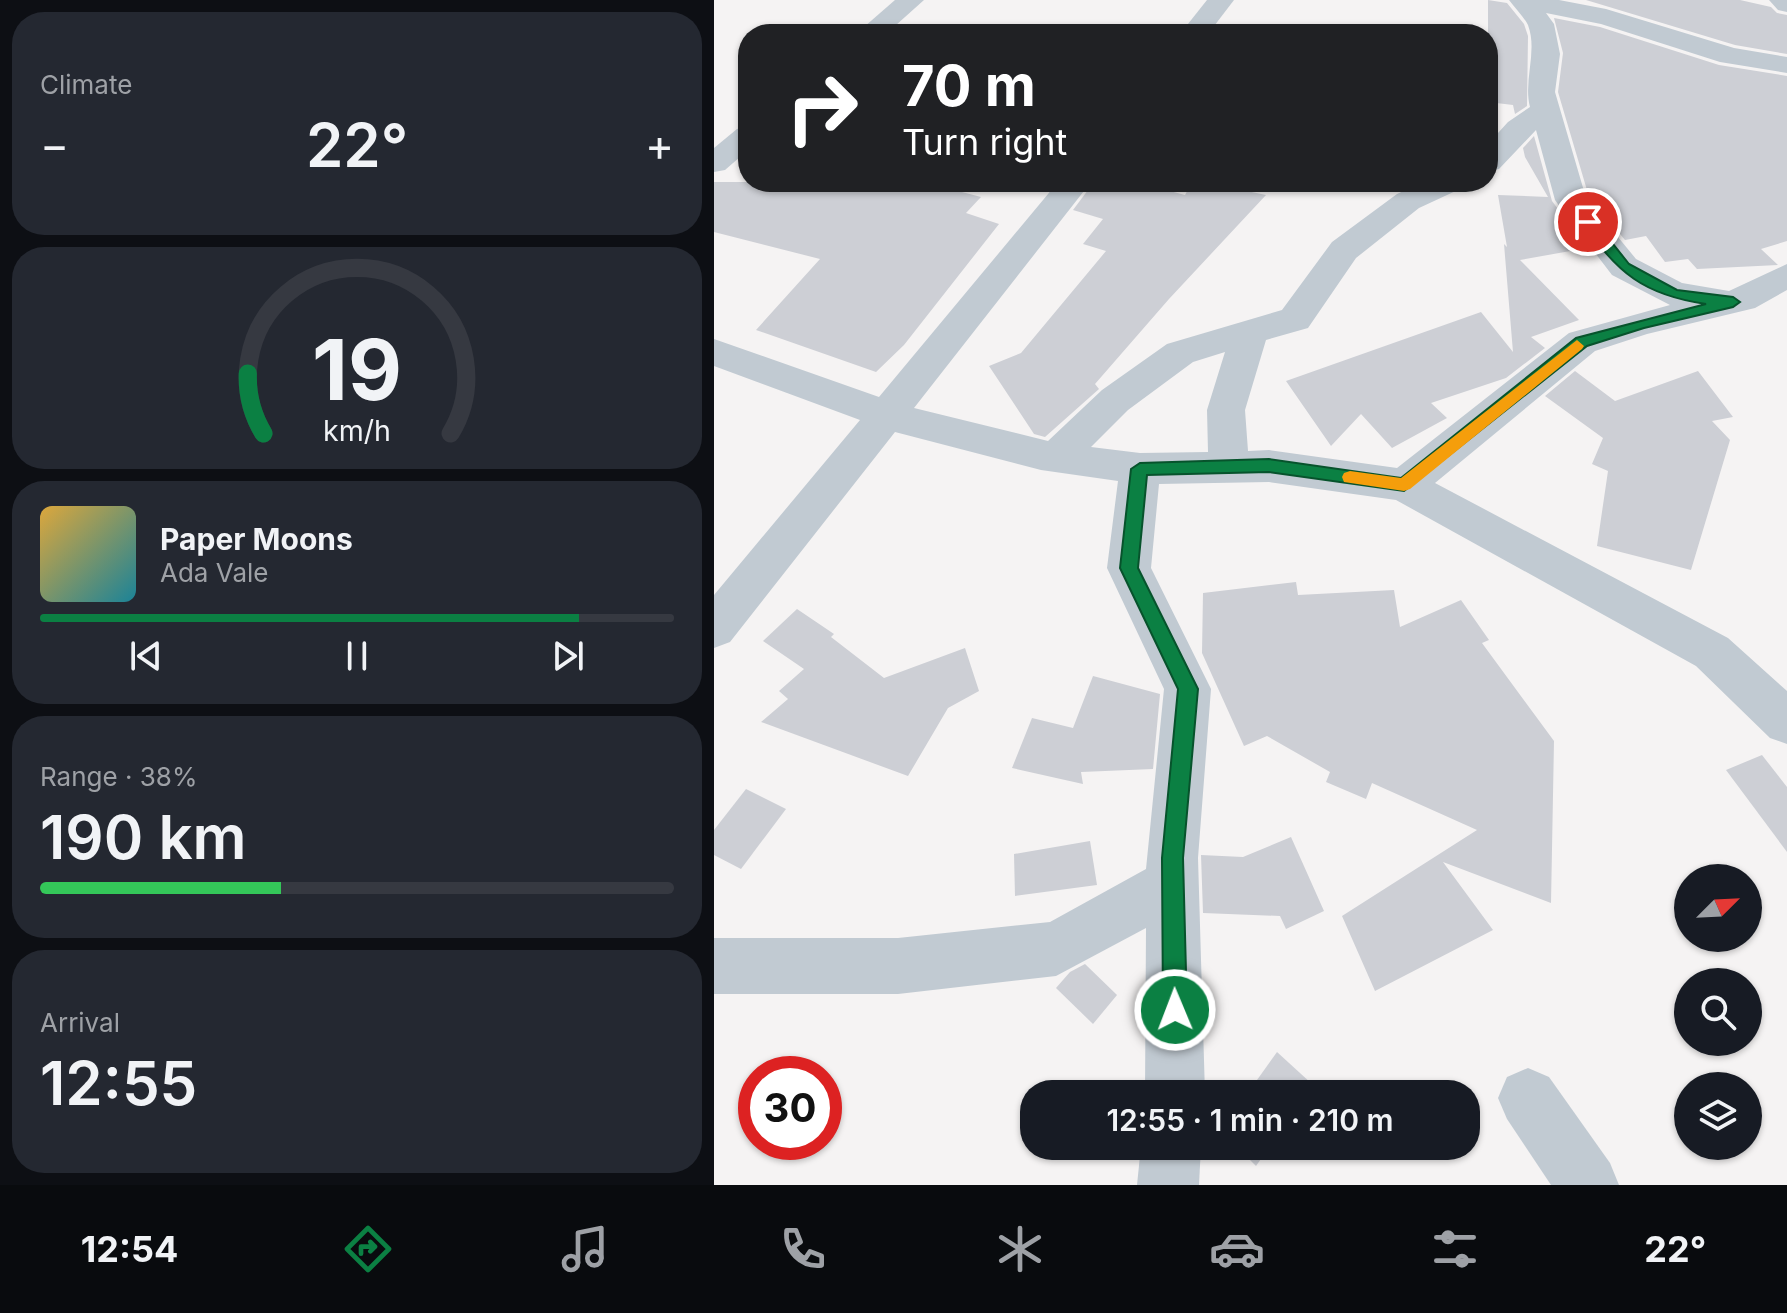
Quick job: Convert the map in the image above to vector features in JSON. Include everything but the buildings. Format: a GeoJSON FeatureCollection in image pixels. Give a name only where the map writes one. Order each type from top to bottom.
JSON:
{"type":"FeatureCollection","features":[{"type":"Feature","properties":{"kind":"street"},"geometry":{"type":"LineString","coordinates":[[882,24],[911,0]]}},
{"type":"Feature","properties":{"kind":"street"},"geometry":{"type":"LineString","coordinates":[[1202,24],[1221,0]]}},
{"type":"Feature","properties":{"kind":"street"},"geometry":{"type":"LineString","coordinates":[[1782,0],[1787,4]]}},
{"type":"Feature","properties":{"kind":"street"},"geometry":{"type":"LineString","coordinates":[[1523,1],[1606,17],[1730,56],[1787,65]]}},
{"type":"Feature","properties":{"kind":"street"},"geometry":{"type":"LineString","coordinates":[[1523,1],[1541,24],[1546,54],[1541,92],[1571,200],[1624,267],[1674,294],[1733,302]]}},
{"type":"Feature","properties":{"kind":"street"},"geometry":{"type":"LineString","coordinates":[[1498,151],[1519,128],[1545,110]]}},
{"type":"Feature","properties":{"kind":"street"},"geometry":{"type":"LineString","coordinates":[[714,163],[738,143]]}},
{"type":"Feature","properties":{"kind":"street"},"geometry":{"type":"LineString","coordinates":[[714,628],[889,416],[1067,192]]}},
{"type":"Feature","properties":{"kind":"street"},"geometry":{"type":"LineString","coordinates":[[1056,457],[1115,400],[1180,353],[1295,319],[1344,250],[1408,201],[1427,192]]}},
{"type":"Feature","properties":{"kind":"street"},"geometry":{"type":"LineString","coordinates":[[1404,485],[1582,342],[1642,323],[1743,300],[1787,275]]}},
{"type":"Feature","properties":{"kind":"street"},"geometry":{"type":"LineString","coordinates":[[1229,466],[1226,410],[1250,332]]}},
{"type":"Feature","properties":{"kind":"street"},"geometry":{"type":"LineString","coordinates":[[714,352],[889,416],[1056,457],[1140,469],[1269,466],[1404,485],[1712,652],[1787,722]]}},
{"type":"Feature","properties":{"kind":"street"},"geometry":{"type":"LineString","coordinates":[[1140,469],[1129,568],[1188,689],[1173,883],[1175,1080]]}},
{"type":"Feature","properties":{"kind":"street"},"geometry":{"type":"LineString","coordinates":[[714,966],[898,966],[1056,949],[1173,883]]}},
{"type":"Feature","properties":{"kind":"street"},"geometry":{"type":"LineString","coordinates":[[1528,1098],[1588,1185]]}},
{"type":"Feature","properties":{"kind":"street"},"geometry":{"type":"LineString","coordinates":[[1168,1185],[1170,1160]]}},
{"type":"Feature","properties":{"kind":"slow traffic"},"geometry":{"type":"LineString","coordinates":[[1350,477],[1404,485],[1577,346]]}},
{"type":"Feature","properties":{"kind":"route"},"geometry":{"type":"LineString","coordinates":[[1175,1010],[1172,858],[1188,689],[1129,568],[1140,469],[1269,466],[1404,485],[1582,342],[1642,323],[1733,302],[1674,294],[1624,267],[1588,222]]}}]}
